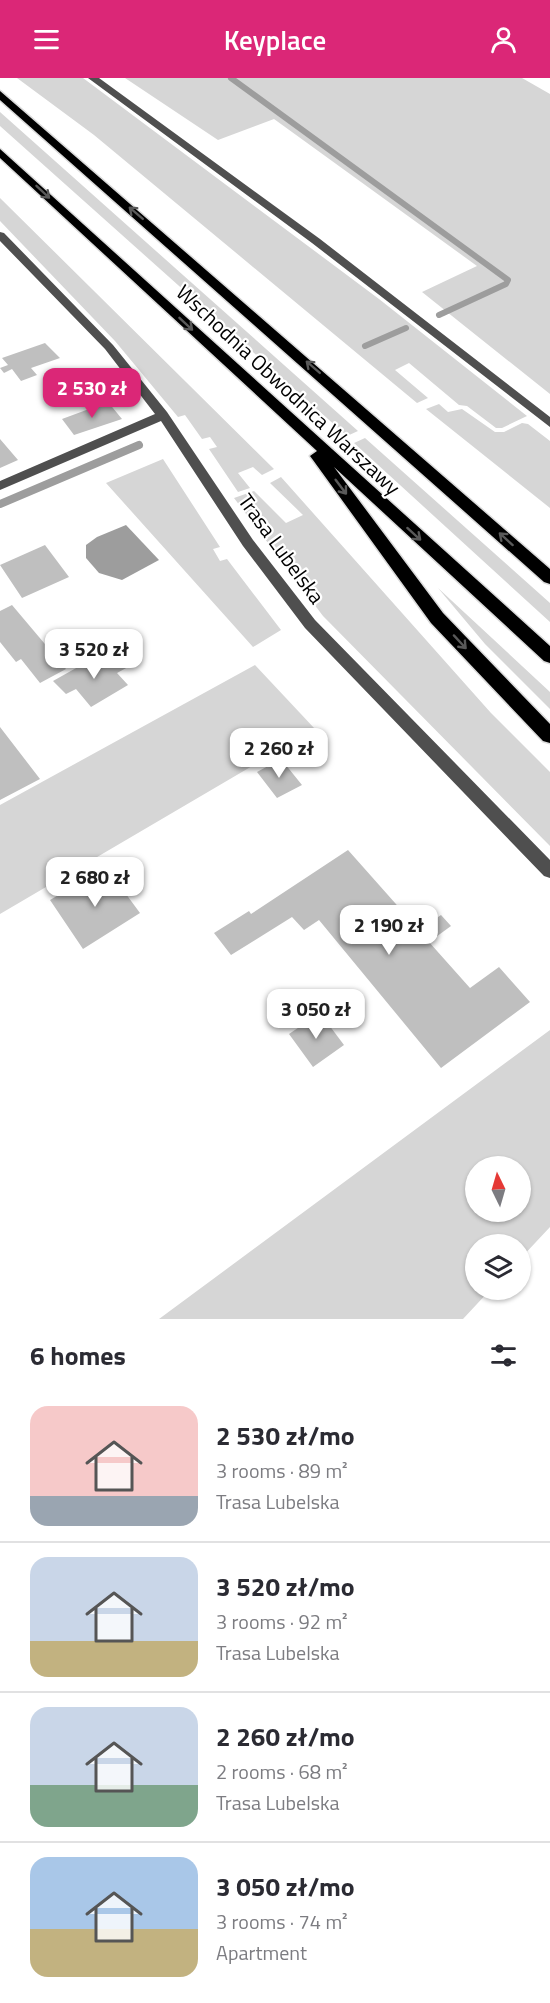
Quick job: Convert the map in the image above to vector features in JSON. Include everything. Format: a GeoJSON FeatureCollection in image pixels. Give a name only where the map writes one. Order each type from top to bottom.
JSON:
{"type":"FeatureCollection","features":[{"type":"Feature","properties":{"kind":"highway","name":"Wschodnia Obwodnica Warszawy"},"geometry":{"type":"LineString","coordinates":[[0,94],[550,578]]}},
{"type":"Feature","properties":{"kind":"highway","name":"Wschodnia Obwodnica Warszawy"},"geometry":{"type":"LineString","coordinates":[[0,152],[293,424],[550,656]]}},
{"type":"Feature","properties":{"kind":"highway"},"geometry":{"type":"LineString","coordinates":[[293,424],[438,618],[550,736]]}},
{"type":"Feature","properties":{"kind":"street"},"geometry":{"type":"LineString","coordinates":[[93,78],[325,248],[550,423]]}},
{"type":"Feature","properties":{"kind":"street","name":"Trasa Lubelska"},"geometry":{"type":"LineString","coordinates":[[0,235],[108,347],[163,415],[248,543],[310,624],[550,871]]}},
{"type":"Feature","properties":{"kind":"street"},"geometry":{"type":"LineString","coordinates":[[0,486],[163,415]]}},
{"type":"Feature","properties":{"kind":"shaded area"},"geometry":{"type":"Polygon","coordinates":[[[17,78],[83,78],[379,299],[527,416],[502,428],[496,428],[467,406],[459,405],[409,363],[395,370],[428,398],[417,403],[94,135],[17,78]]]}},
{"type":"Feature","properties":{"kind":"shaded area"},"geometry":{"type":"Polygon","coordinates":[[[125,78],[522,78],[550,94],[550,394],[422,292],[477,266],[274,119],[218,140],[125,78]]]}},
{"type":"Feature","properties":{"kind":"shaded area"},"geometry":{"type":"Polygon","coordinates":[[[0,112],[358,431],[347,436],[0,126],[0,112]]]}},
{"type":"Feature","properties":{"kind":"shaded area"},"geometry":{"type":"Polygon","coordinates":[[[0,198],[274,469],[262,475],[253,467],[238,473],[250,488],[238,492],[209,449],[217,447],[210,437],[202,439],[185,415],[178,417],[115,341],[0,221],[0,198]]]}},
{"type":"Feature","properties":{"kind":"shaded area"},"geometry":{"type":"Polygon","coordinates":[[[439,404],[448,412],[462,409],[495,432],[504,432],[522,423],[528,424],[550,441],[550,508],[426,409],[439,404]]]}},
{"type":"Feature","properties":{"kind":"shaded area"},"geometry":{"type":"Polygon","coordinates":[[[365,438],[550,603],[550,622],[354,443],[365,438]]]}},
{"type":"Feature","properties":{"kind":"shaded area"},"geometry":{"type":"Polygon","coordinates":[[[163,459],[220,547],[213,549],[220,561],[227,559],[281,630],[253,647],[106,483],[163,459]]]}},
{"type":"Feature","properties":{"kind":"shaded area"},"geometry":{"type":"Polygon","coordinates":[[[281,477],[491,713],[550,772],[550,846],[323,616],[234,498],[254,491],[286,523],[303,515],[270,483],[281,477]]]}},
{"type":"Feature","properties":{"kind":"shaded area"},"geometry":{"type":"Polygon","coordinates":[[[126,525],[159,560],[122,580],[99,573],[86,558],[86,545],[97,537],[126,525]]]}},
{"type":"Feature","properties":{"kind":"shaded area"},"geometry":{"type":"Polygon","coordinates":[[[438,588],[550,692],[550,709],[485,644],[438,588]]]}},
{"type":"Feature","properties":{"kind":"shaded area"},"geometry":{"type":"Polygon","coordinates":[[[255,665],[315,729],[0,914],[0,805],[255,665]]]}},
{"type":"Feature","properties":{"kind":"shaded area"},"geometry":{"type":"Polygon","coordinates":[[[550,1030],[550,1227],[531,1247],[531,1234],[465,1234],[465,1300],[481,1300],[463,1319],[159,1319],[550,1030]]]}},
{"type":"Feature","properties":{"kind":"building"},"geometry":{"type":"Polygon","coordinates":[[[45,343],[60,358],[31,368],[37,375],[21,381],[12,369],[4,373],[0,368],[8,365],[2,358],[45,343]]]}},
{"type":"Feature","properties":{"kind":"building"},"geometry":{"type":"Polygon","coordinates":[[[108,402],[122,419],[74,435],[62,419],[108,402]]]}},
{"type":"Feature","properties":{"kind":"building"},"geometry":{"type":"Polygon","coordinates":[[[0,439],[18,460],[0,468],[0,439]]]}},
{"type":"Feature","properties":{"kind":"building"},"geometry":{"type":"Polygon","coordinates":[[[45,545],[69,577],[22,598],[0,565],[45,545]]]}},
{"type":"Feature","properties":{"kind":"building"},"geometry":{"type":"Polygon","coordinates":[[[12,605],[66,669],[40,683],[21,659],[16,662],[0,642],[0,611],[12,605]]]}},
{"type":"Feature","properties":{"kind":"building"},"geometry":{"type":"Polygon","coordinates":[[[101,654],[110,665],[121,658],[128,667],[117,673],[128,685],[91,707],[76,689],[66,694],[53,681],[101,654]]]}},
{"type":"Feature","properties":{"kind":"building"},"geometry":{"type":"Polygon","coordinates":[[[0,727],[40,779],[0,800],[0,727]]]}},
{"type":"Feature","properties":{"kind":"building"},"geometry":{"type":"Polygon","coordinates":[[[281,759],[302,785],[277,798],[257,772],[281,759]]]}},
{"type":"Feature","properties":{"kind":"building"},"geometry":{"type":"Polygon","coordinates":[[[348,850],[419,930],[441,915],[451,926],[429,942],[470,988],[499,967],[530,1002],[441,1068],[319,920],[304,930],[292,917],[231,955],[214,933],[249,911],[251,914],[348,850]]]}},
{"type":"Feature","properties":{"kind":"building"},"geometry":{"type":"Polygon","coordinates":[[[106,867],[140,913],[83,949],[50,900],[106,867]]]}},
{"type":"Feature","properties":{"kind":"building"},"geometry":{"type":"Polygon","coordinates":[[[320,1013],[344,1045],[313,1067],[289,1034],[320,1013]]]}},
{"type":"Feature","properties":{"kind":"waterway"},"geometry":{"type":"LineString","coordinates":[[231,78],[508,280],[506,284],[439,315]]}},
{"type":"Feature","properties":{"kind":"waterway"},"geometry":{"type":"LineString","coordinates":[[365,346],[406,328]]}},
{"type":"Feature","properties":{"kind":"waterway"},"geometry":{"type":"LineString","coordinates":[[0,504],[139,445]]}}]}
